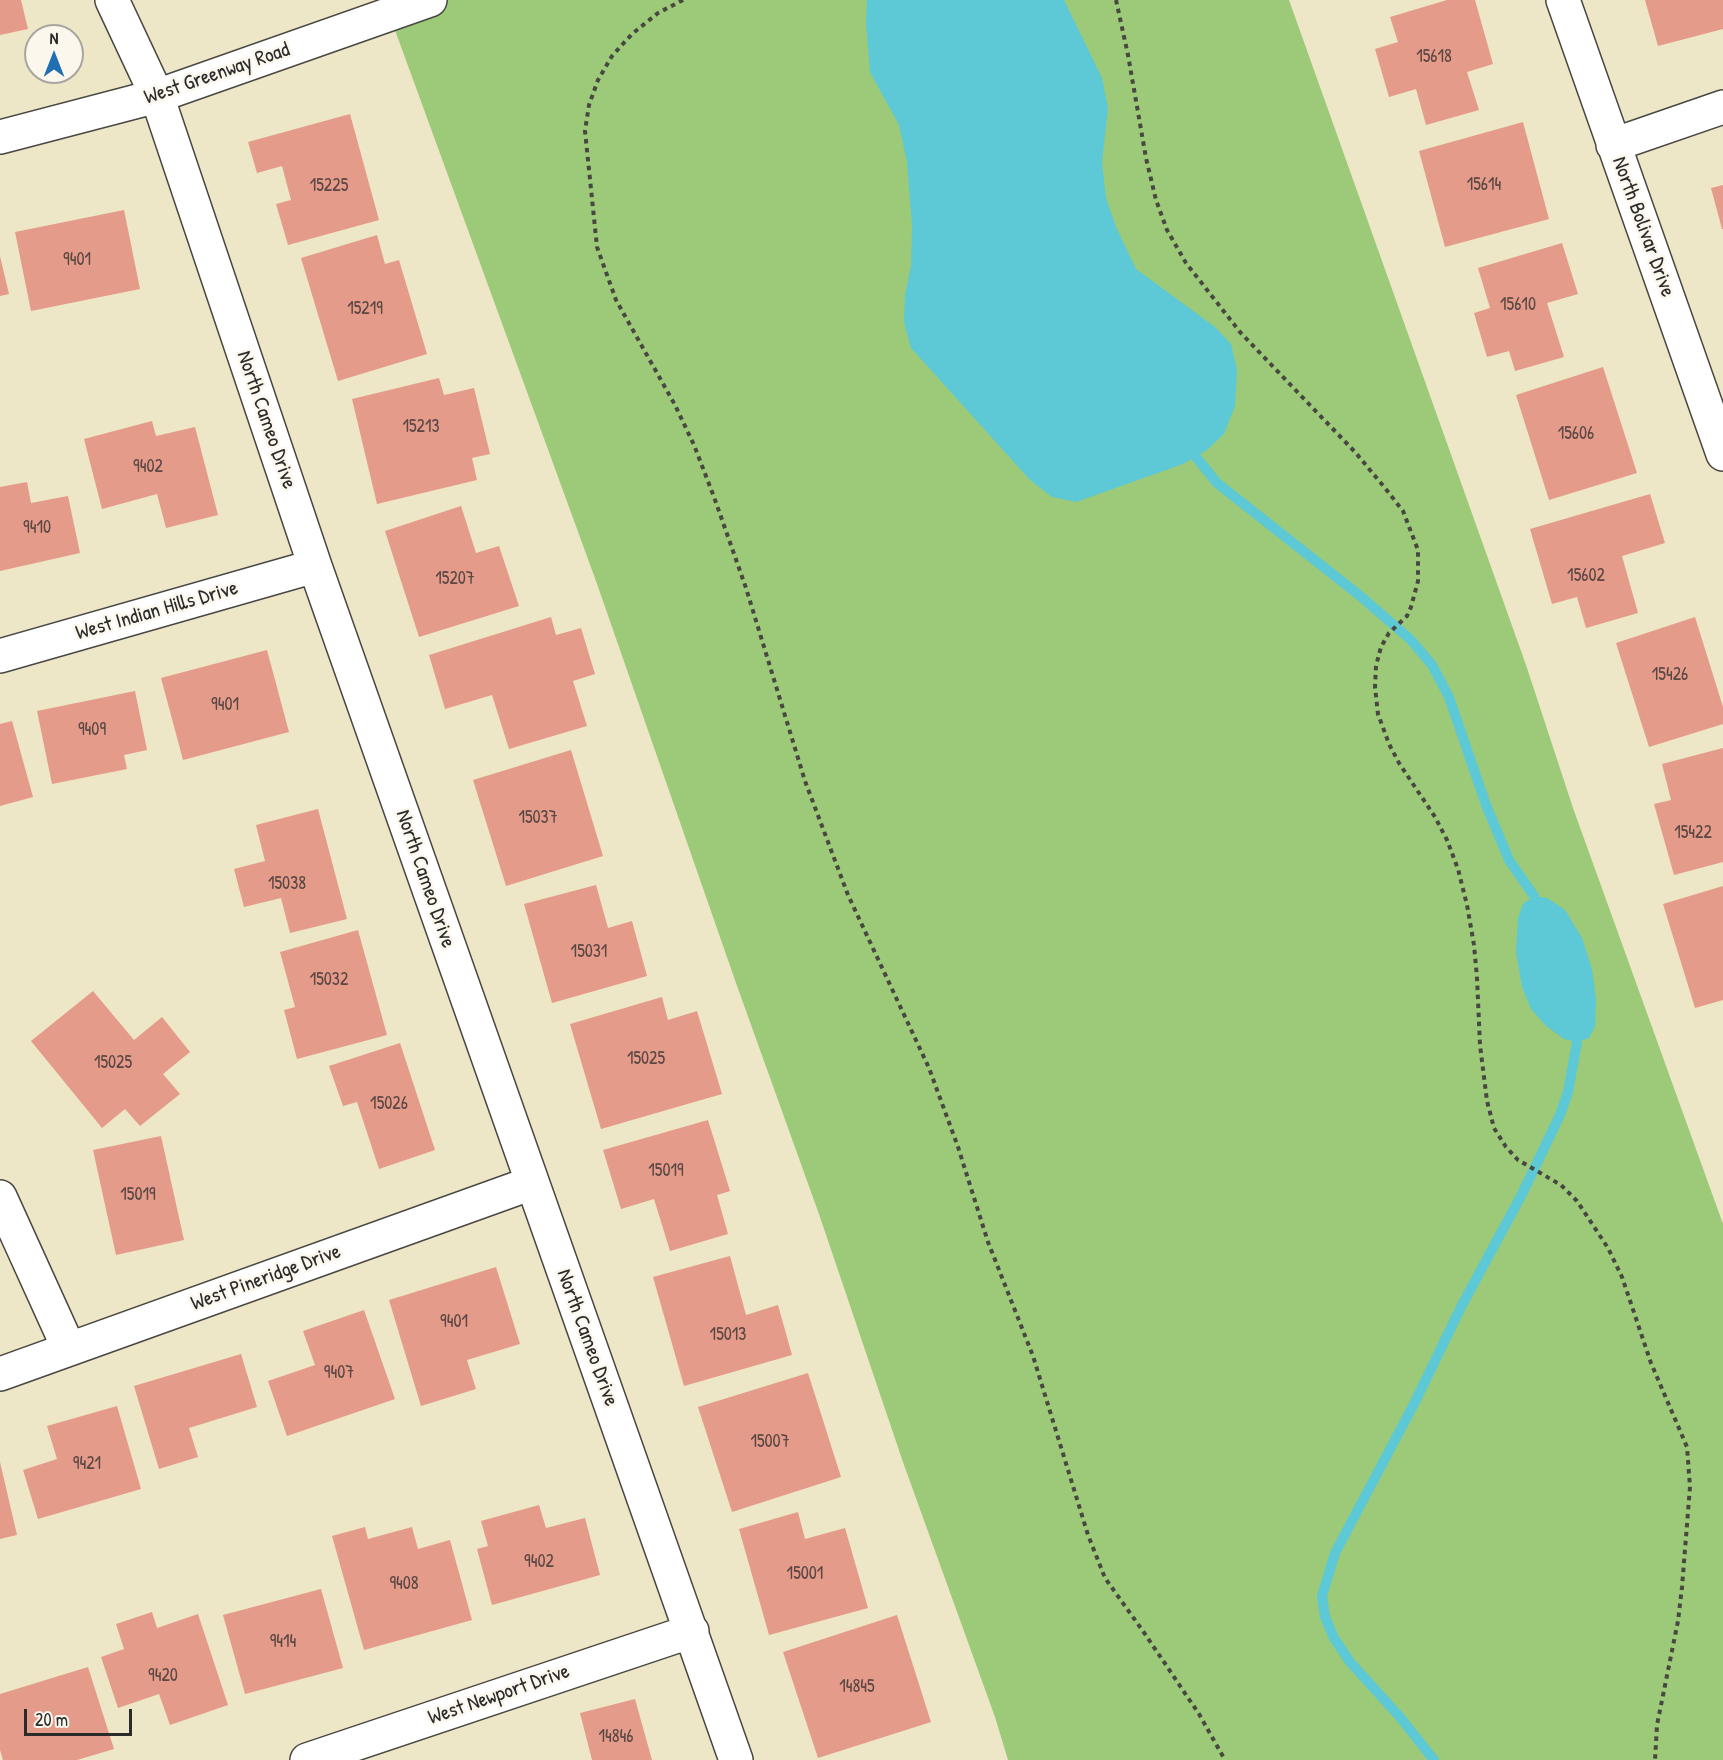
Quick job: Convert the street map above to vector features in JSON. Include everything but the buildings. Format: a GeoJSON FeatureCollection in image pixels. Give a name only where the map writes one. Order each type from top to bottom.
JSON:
{"type":"FeatureCollection","features":[{"type":"Feature","properties":{"kind":"street","name":"North Cameo Drive"},"geometry":{"type":"LineString","coordinates":[[112,0],[157,96],[315,566],[736,1760]]}},
{"type":"Feature","properties":{"kind":"street","name":"West Greenway Road"},"geometry":{"type":"LineString","coordinates":[[0,137],[157,96],[430,0]]}},
{"type":"Feature","properties":{"kind":"street","name":"North Bolivar Drive"},"geometry":{"type":"LineString","coordinates":[[1563,0],[1723,454]]}},
{"type":"Feature","properties":{"kind":"street"},"geometry":{"type":"LineString","coordinates":[[1614,145],[1723,107]]}},
{"type":"Feature","properties":{"kind":"street","name":"West Indian Hills Drive"},"geometry":{"type":"LineString","coordinates":[[0,656],[315,566]]}},
{"type":"Feature","properties":{"kind":"street","name":"West Pineridge Drive"},"geometry":{"type":"LineString","coordinates":[[0,1374],[532,1183]]}},
{"type":"Feature","properties":{"kind":"street"},"geometry":{"type":"LineString","coordinates":[[0,1197],[69,1349]]}},
{"type":"Feature","properties":{"kind":"street","name":"West Newport Drive"},"geometry":{"type":"LineString","coordinates":[[307,1760],[692,1630]]}},
{"type":"Feature","properties":{"kind":"path"},"geometry":{"type":"LineString","coordinates":[[682,0],[658,13],[632,34],[612,56],[598,80],[589,105],[585,131],[597,247],[615,300],[675,405],[694,445],[714,497],[746,588],[805,781],[848,895],[933,1078],[988,1242],[1033,1356],[1088,1535],[1105,1578],[1199,1714],[1226,1760]]}},
{"type":"Feature","properties":{"kind":"path"},"geometry":{"type":"LineString","coordinates":[[1116,0],[1146,158],[1156,200],[1167,230],[1186,263],[1240,332],[1355,452],[1403,511],[1418,550],[1418,581],[1407,616],[1389,633],[1381,647],[1376,666],[1375,687],[1378,714],[1389,744],[1435,817],[1458,869],[1474,945],[1480,1045],[1487,1101],[1494,1128],[1506,1148],[1518,1160],[1561,1185],[1577,1201],[1608,1248],[1622,1277],[1651,1363],[1687,1447],[1690,1487],[1682,1587],[1678,1621],[1657,1725],[1655,1760]]}},
{"type":"Feature","properties":{"kind":"green space"},"geometry":{"type":"Polygon","coordinates":[[[384,0],[1289,0],[1526,665],[1573,808],[1723,1224],[1723,1760],[1008,1760],[995,1717],[904,1465],[820,1217],[596,581],[384,0]]]}},
{"type":"Feature","properties":{"kind":"water"},"geometry":{"type":"Polygon","coordinates":[[[867,0],[1064,0],[1102,78],[1108,108],[1102,162],[1106,198],[1116,227],[1136,269],[1215,327],[1231,344],[1237,370],[1235,406],[1224,434],[1207,450],[1183,464],[1076,502],[1052,497],[1030,480],[911,348],[904,322],[905,295],[911,266],[912,227],[907,162],[899,125],[870,72],[866,23],[867,0]]]}},
{"type":"Feature","properties":{"kind":"water"},"geometry":{"type":"Polygon","coordinates":[[[1534,896],[1547,898],[1565,910],[1582,938],[1592,969],[1596,1000],[1595,1026],[1589,1038],[1577,1042],[1564,1039],[1546,1026],[1531,1009],[1522,987],[1516,952],[1518,918],[1523,904],[1534,896]]]}},
{"type":"Feature","properties":{"kind":"waterway"},"geometry":{"type":"LineString","coordinates":[[1196,457],[1217,483],[1359,595],[1411,640],[1432,665],[1449,697],[1486,805],[1509,860],[1534,896]]}},
{"type":"Feature","properties":{"kind":"waterway"},"geometry":{"type":"LineString","coordinates":[[1434,1760],[1399,1716],[1350,1662],[1334,1638],[1325,1617],[1322,1596],[1335,1553],[1415,1402],[1461,1307],[1522,1194],[1560,1115],[1568,1092],[1577,1042]]}}]}
